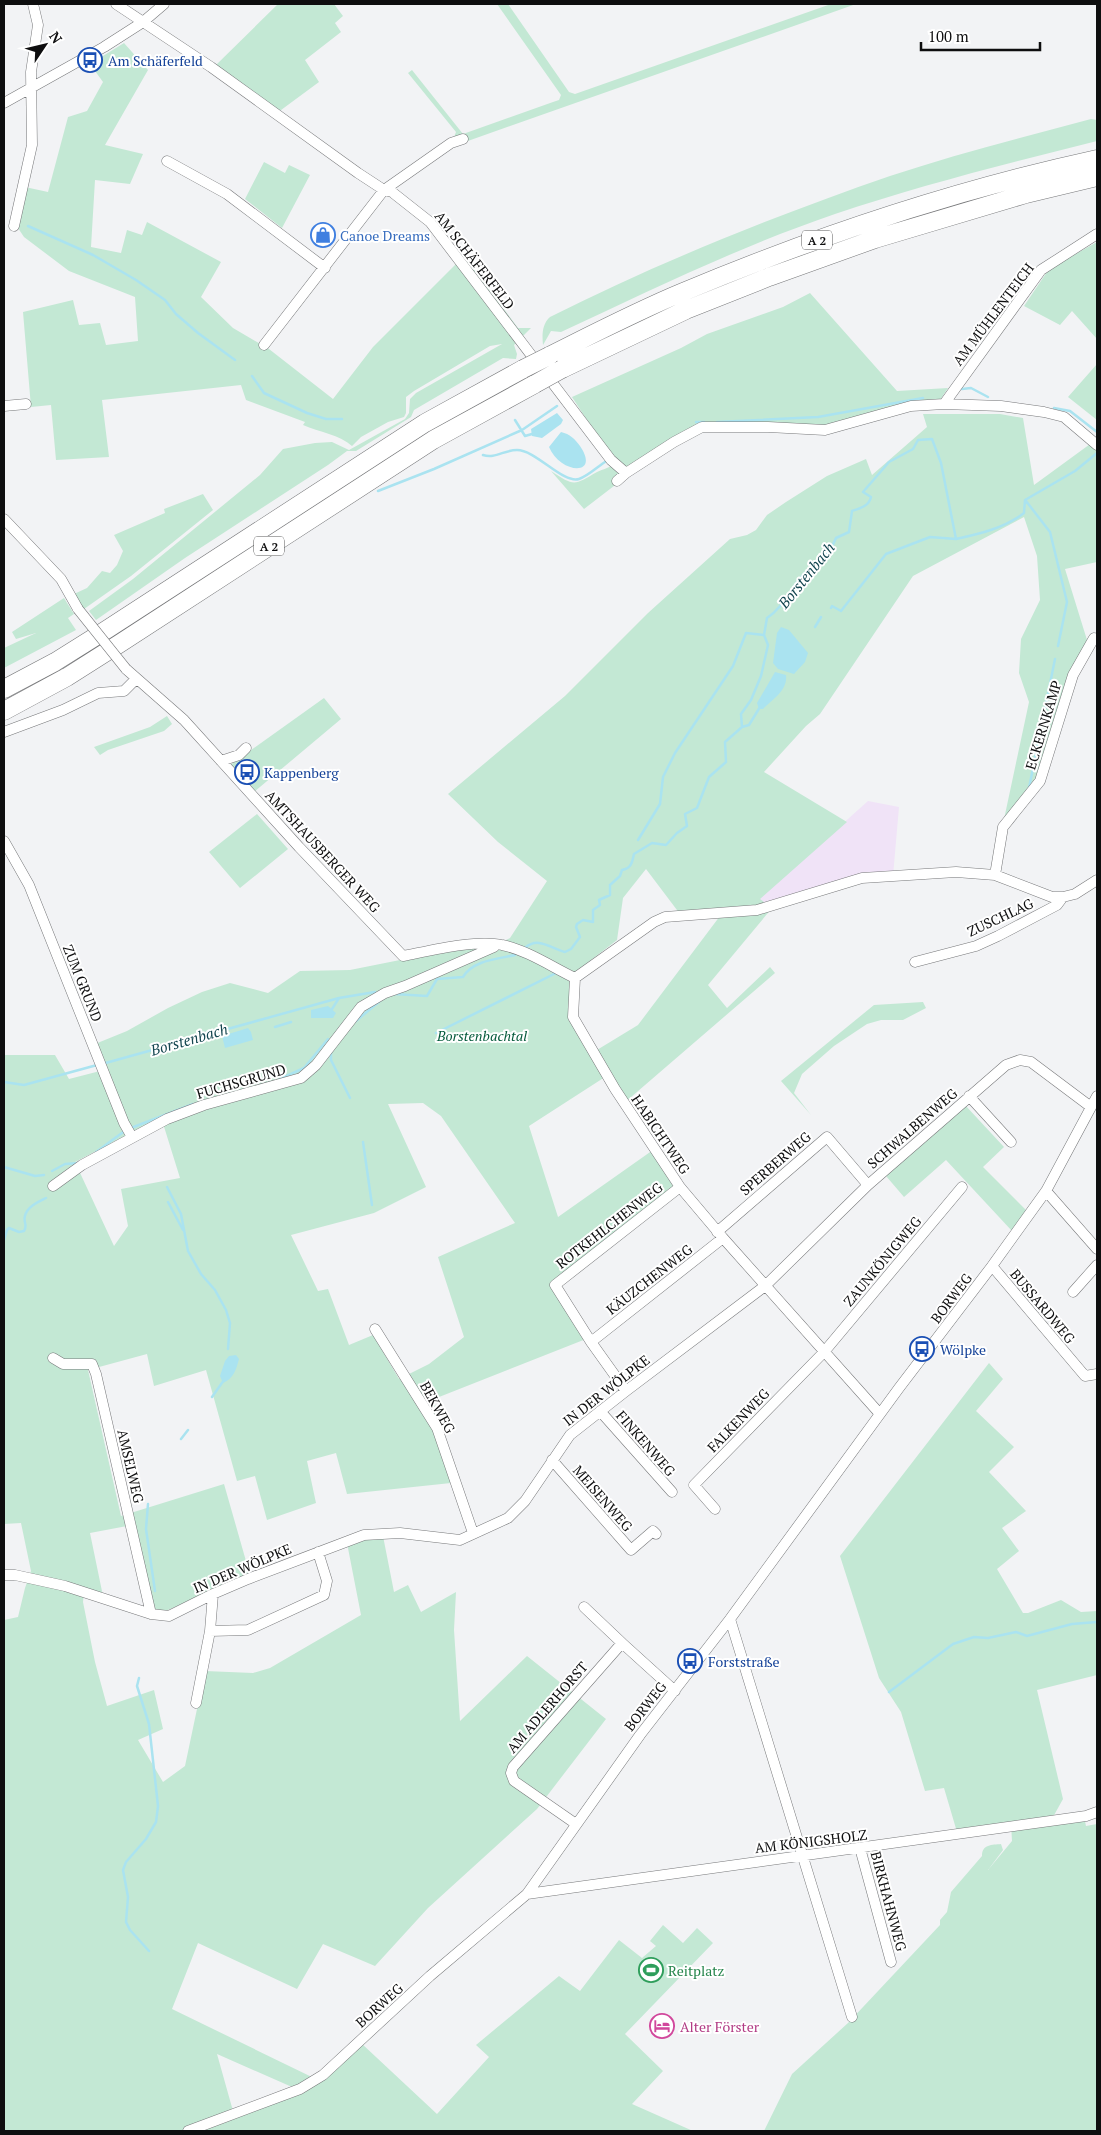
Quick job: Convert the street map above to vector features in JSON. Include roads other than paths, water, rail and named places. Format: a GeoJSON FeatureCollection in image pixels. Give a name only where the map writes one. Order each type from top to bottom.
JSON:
{"type":"FeatureCollection","features":[{"type":"Feature","properties":{"kind":"highway","name":"A 2"},"geometry":{"type":"LineString","coordinates":[[4,689],[55,662],[106,630],[425,423],[549,356],[681,293],[765,259],[867,222],[1011,180],[1097,159]]}},
{"type":"Feature","properties":{"kind":"highway","name":"A 2"},"geometry":{"type":"LineString","coordinates":[[4,711],[67,677],[434,440],[562,369],[686,310],[769,277],[866,242],[1026,194],[1097,178]]}},
{"type":"Feature","properties":{"kind":"street"},"geometry":{"type":"LineString","coordinates":[[14,226],[32,145],[30,90],[38,25],[33,4]]}},
{"type":"Feature","properties":{"kind":"street","name":"AM SCHÄFERFELD"},"geometry":{"type":"LineString","coordinates":[[116,4],[211,68],[384,190],[392,192],[430,222],[600,446],[611,460],[626,473]]}},
{"type":"Feature","properties":{"kind":"street"},"geometry":{"type":"LineString","coordinates":[[4,103],[30,90],[142,22],[164,4]]}},
{"type":"Feature","properties":{"kind":"street"},"geometry":{"type":"LineString","coordinates":[[264,345],[384,190],[451,143],[463,139]]}},
{"type":"Feature","properties":{"kind":"street"},"geometry":{"type":"LineString","coordinates":[[167,161],[227,194],[325,268]]}},
{"type":"Feature","properties":{"kind":"street","name":"AM MÜHLENTEICH"},"geometry":{"type":"LineString","coordinates":[[944,404],[1041,270],[1097,234]]}},
{"type":"Feature","properties":{"kind":"street"},"geometry":{"type":"LineString","coordinates":[[4,406],[26,404]]}},
{"type":"Feature","properties":{"kind":"street"},"geometry":{"type":"LineString","coordinates":[[617,482],[626,473],[674,442],[702,427],[768,427],[825,430],[912,406],[944,404],[1001,406],[1044,412],[1064,417],[1096,444]]}},
{"type":"Feature","properties":{"kind":"street","name":"AMTSHAUSBERGER WEG"},"geometry":{"type":"LineString","coordinates":[[4,519],[61,579],[78,609],[126,669],[184,720],[299,847],[402,956],[468,945],[499,944],[514,948],[575,978]]}},
{"type":"Feature","properties":{"kind":"street","name":"ECKERNKAMP"},"geometry":{"type":"LineString","coordinates":[[995,874],[1003,827],[1040,781],[1072,675],[1094,638],[1097,639]]}},
{"type":"Feature","properties":{"kind":"street"},"geometry":{"type":"LineString","coordinates":[[4,732],[63,710],[98,693],[124,691],[136,679]]}},
{"type":"Feature","properties":{"kind":"street"},"geometry":{"type":"LineString","coordinates":[[221,761],[239,755],[246,748]]}},
{"type":"Feature","properties":{"kind":"street","name":"ZUM GRUND"},"geometry":{"type":"LineString","coordinates":[[4,841],[29,885],[124,1123],[131,1135]]}},
{"type":"Feature","properties":{"kind":"street"},"geometry":{"type":"LineString","coordinates":[[575,978],[654,922],[665,917],[757,910],[862,878],[956,872],[995,874],[1052,897],[1063,898]]}},
{"type":"Feature","properties":{"kind":"street","name":"ZUSCHLAG"},"geometry":{"type":"LineString","coordinates":[[916,962],[976,946],[1057,905],[1063,898],[1076,894],[1097,880]]}},
{"type":"Feature","properties":{"kind":"street","name":"FUCHSGRUND"},"geometry":{"type":"LineString","coordinates":[[53,1186],[82,1165],[131,1135],[204,1105],[301,1078],[316,1064],[361,1007],[384,993],[406,986],[499,944]]}},
{"type":"Feature","properties":{"kind":"street","name":"HABICHTWEG"},"geometry":{"type":"LineString","coordinates":[[575,978],[573,1017],[615,1089],[680,1187],[765,1286]]}},
{"type":"Feature","properties":{"kind":"street","name":"SCHWALBENWEG"},"geometry":{"type":"LineString","coordinates":[[765,1286],[868,1185],[1006,1065],[1020,1060],[1032,1062],[1091,1106]]}},
{"type":"Feature","properties":{"kind":"street"},"geometry":{"type":"LineString","coordinates":[[969,1096],[1012,1142]]}},
{"type":"Feature","properties":{"kind":"street","name":"BORWEG"},"geometry":{"type":"LineString","coordinates":[[188,2131],[300,2089],[322,2075],[430,1976],[527,1894],[640,1735],[730,1619],[1046,1191],[1097,1096]]}},
{"type":"Feature","properties":{"kind":"street","name":"SPERBERWEG"},"geometry":{"type":"LineString","coordinates":[[720,1235],[826,1137],[868,1185]]}},
{"type":"Feature","properties":{"kind":"street","name":"ROTKEHLCHENWEG"},"geometry":{"type":"LineString","coordinates":[[591,1342],[555,1285],[680,1187]]}},
{"type":"Feature","properties":{"kind":"street","name":"ZAUNKÖNIGWEG"},"geometry":{"type":"LineString","coordinates":[[824,1352],[962,1187]]}},
{"type":"Feature","properties":{"kind":"street"},"geometry":{"type":"LineString","coordinates":[[1046,1191],[1097,1249]]}},
{"type":"Feature","properties":{"kind":"street","name":"KÄUZCHENWEG"},"geometry":{"type":"LineString","coordinates":[[591,1342],[720,1235]]}},
{"type":"Feature","properties":{"kind":"street"},"geometry":{"type":"LineString","coordinates":[[1073,1292],[1097,1265]]}},
{"type":"Feature","properties":{"kind":"street","name":"BUSSARDWEG"},"geometry":{"type":"LineString","coordinates":[[992,1266],[1085,1376],[1097,1374]]}},
{"type":"Feature","properties":{"kind":"street"},"geometry":{"type":"LineString","coordinates":[[765,1286],[880,1414]]}},
{"type":"Feature","properties":{"kind":"street","name":"IN DER WÖLPKE"},"geometry":{"type":"LineString","coordinates":[[4,1575],[15,1575],[65,1586],[151,1614],[169,1616],[213,1594],[348,1540],[380,1533],[400,1533],[460,1540],[508,1518],[525,1501],[570,1435],[765,1286]]}},
{"type":"Feature","properties":{"kind":"street","name":"BEKWEG"},"geometry":{"type":"LineString","coordinates":[[376,1329],[437,1428],[473,1533]]}},
{"type":"Feature","properties":{"kind":"street"},"geometry":{"type":"LineString","coordinates":[[591,1342],[626,1391]]}},
{"type":"Feature","properties":{"kind":"street","name":"FALKENWEG"},"geometry":{"type":"LineString","coordinates":[[715,1509],[694,1485],[824,1352]]}},
{"type":"Feature","properties":{"kind":"street","name":"AMSELWEG"},"geometry":{"type":"LineString","coordinates":[[53,1358],[63,1364],[92,1364],[96,1374],[151,1614]]}},
{"type":"Feature","properties":{"kind":"street","name":"FINKENWEG"},"geometry":{"type":"LineString","coordinates":[[600,1411],[672,1492]]}},
{"type":"Feature","properties":{"kind":"street","name":"MEISENWEG"},"geometry":{"type":"LineString","coordinates":[[552,1460],[631,1550],[653,1531],[656,1534]]}},
{"type":"Feature","properties":{"kind":"street"},"geometry":{"type":"LineString","coordinates":[[210,1631],[248,1630],[324,1595],[327,1582],[318,1552]]}},
{"type":"Feature","properties":{"kind":"street"},"geometry":{"type":"LineString","coordinates":[[196,1703],[210,1631],[213,1594]]}},
{"type":"Feature","properties":{"kind":"street"},"geometry":{"type":"LineString","coordinates":[[584,1607],[675,1691]]}},
{"type":"Feature","properties":{"kind":"street"},"geometry":{"type":"LineString","coordinates":[[730,1619],[852,2017]]}},
{"type":"Feature","properties":{"kind":"street","name":"AM ADLERHORST"},"geometry":{"type":"LineString","coordinates":[[576,1824],[514,1781],[511,1773],[513,1767],[622,1643]]}},
{"type":"Feature","properties":{"kind":"street","name":"AM KÖNIGSHOLZ"},"geometry":{"type":"LineString","coordinates":[[527,1894],[1086,1816],[1097,1812]]}},
{"type":"Feature","properties":{"kind":"street","name":"BIRKHAHNWEG"},"geometry":{"type":"LineString","coordinates":[[860,1848],[891,1962]]}},
{"type":"Feature","properties":{"kind":"water"},"geometry":{"type":"Polygon","coordinates":[[[557,413],[563,420],[561,424],[542,438],[532,436],[531,429],[557,413]]]}},
{"type":"Feature","properties":{"kind":"water"},"geometry":{"type":"Polygon","coordinates":[[[561,432],[572,437],[580,446],[586,463],[582,467],[569,467],[561,463],[554,456],[549,447],[561,432]]]}},
{"type":"Feature","properties":{"kind":"water"},"geometry":{"type":"Polygon","coordinates":[[[781,627],[789,630],[808,653],[805,662],[794,674],[778,669],[773,663],[777,633],[781,627]]]}},
{"type":"Feature","properties":{"kind":"water"},"geometry":{"type":"Polygon","coordinates":[[[775,672],[786,675],[785,685],[775,698],[763,709],[759,709],[757,703],[775,672]]]}},
{"type":"Feature","properties":{"kind":"water"},"geometry":{"type":"Polygon","coordinates":[[[328,1006],[336,1013],[333,1018],[311,1018],[311,1010],[328,1006]]]}},
{"type":"Feature","properties":{"kind":"water"},"geometry":{"type":"Polygon","coordinates":[[[248,1028],[253,1040],[225,1048],[222,1036],[248,1028]]]}},
{"type":"Feature","properties":{"kind":"water"},"geometry":{"type":"Polygon","coordinates":[[[236,1355],[239,1359],[236,1370],[230,1379],[223,1383],[220,1376],[225,1361],[229,1356],[236,1355]]]}},
{"type":"Feature","properties":{"kind":"waterway"},"geometry":{"type":"LineString","coordinates":[[28,226],[93,255],[136,280],[165,300],[176,314],[198,333],[235,360]]}},
{"type":"Feature","properties":{"kind":"waterway"},"geometry":{"type":"LineString","coordinates":[[252,376],[264,393],[307,413],[326,419],[342,419]]}},
{"type":"Feature","properties":{"kind":"waterway"},"geometry":{"type":"LineString","coordinates":[[962,389],[971,388],[988,397]]}},
{"type":"Feature","properties":{"kind":"waterway"},"geometry":{"type":"LineString","coordinates":[[717,422],[818,417],[923,398]]}},
{"type":"Feature","properties":{"kind":"waterway"},"geometry":{"type":"LineString","coordinates":[[378,491],[434,469],[522,430],[557,406]]}},
{"type":"Feature","properties":{"kind":"waterway"},"geometry":{"type":"LineString","coordinates":[[1054,408],[1070,411],[1097,432]]}},
{"type":"Feature","properties":{"kind":"waterway"},"geometry":{"type":"LineString","coordinates":[[515,420],[525,436],[532,434]]}},
{"type":"Feature","properties":{"kind":"waterway"},"geometry":{"type":"LineString","coordinates":[[696,422],[704,422]]}},
{"type":"Feature","properties":{"kind":"waterway","name":"Borstenbach"},"geometry":{"type":"LineString","coordinates":[[525,948],[539,943],[565,952],[571,949],[580,937],[576,927],[577,924],[583,920],[593,922],[593,910],[600,905],[599,900],[610,895],[610,885],[620,876],[622,870],[630,866],[634,854],[652,843],[666,845],[677,833],[687,826],[685,814],[697,808],[709,777],[726,762],[725,742],[742,727],[741,714],[751,700],[761,676],[768,645],[764,635],[767,618],[783,603],[805,573],[827,553],[836,538],[849,532],[852,511],[868,503],[871,497],[863,492],[889,462],[913,449],[918,440],[932,439],[941,463],[956,539],[992,530],[1009,523],[1024,513],[1025,500],[1075,471],[1097,453]]}},
{"type":"Feature","properties":{"kind":"waterway"},"geometry":{"type":"LineString","coordinates":[[483,455],[492,456],[512,450],[524,451],[565,477],[573,479],[582,478],[605,462]]}},
{"type":"Feature","properties":{"kind":"waterway"},"geometry":{"type":"LineString","coordinates":[[1026,501],[1050,532],[1067,602],[1058,646]]}},
{"type":"Feature","properties":{"kind":"waterway"},"geometry":{"type":"LineString","coordinates":[[831,608],[832,606],[841,611],[886,554],[930,537],[956,539]]}},
{"type":"Feature","properties":{"kind":"waterway"},"geometry":{"type":"LineString","coordinates":[[815,627],[821,617]]}},
{"type":"Feature","properties":{"kind":"waterway"},"geometry":{"type":"LineString","coordinates":[[638,840],[660,804],[663,777],[675,753],[733,666],[746,633],[764,635]]}},
{"type":"Feature","properties":{"kind":"waterway"},"geometry":{"type":"LineString","coordinates":[[1029,788],[1055,659]]}},
{"type":"Feature","properties":{"kind":"waterway"},"geometry":{"type":"LineString","coordinates":[[742,727],[749,725],[760,707]]}},
{"type":"Feature","properties":{"kind":"waterway","name":"Borstenbach"},"geometry":{"type":"LineString","coordinates":[[394,994],[427,996],[437,979],[463,977],[467,971],[479,964],[515,955]]}},
{"type":"Feature","properties":{"kind":"waterway"},"geometry":{"type":"LineString","coordinates":[[436,1033],[556,973]]}},
{"type":"Feature","properties":{"kind":"waterway","name":"Borstenbach"},"geometry":{"type":"LineString","coordinates":[[102,1064],[339,998],[375,992]]}},
{"type":"Feature","properties":{"kind":"waterway"},"geometry":{"type":"LineString","coordinates":[[332,1009],[339,998]]}},
{"type":"Feature","properties":{"kind":"waterway","name":"Borstenbach"},"geometry":{"type":"LineString","coordinates":[[356,1021],[380,1001]]}},
{"type":"Feature","properties":{"kind":"waterway"},"geometry":{"type":"LineString","coordinates":[[275,1027],[291,1022]]}},
{"type":"Feature","properties":{"kind":"waterway","name":"Borstenbach"},"geometry":{"type":"LineString","coordinates":[[280,1079],[304,1068],[328,1039]]}},
{"type":"Feature","properties":{"kind":"waterway"},"geometry":{"type":"LineString","coordinates":[[331,1051],[331,1060],[350,1098]]}},
{"type":"Feature","properties":{"kind":"waterway","name":"Borstenbach"},"geometry":{"type":"LineString","coordinates":[[4,1082],[24,1085],[97,1065]]}},
{"type":"Feature","properties":{"kind":"waterway","name":"Borstenbach"},"geometry":{"type":"LineString","coordinates":[[131,1128],[193,1104]]}},
{"type":"Feature","properties":{"kind":"waterway","name":"Borstenbach"},"geometry":{"type":"LineString","coordinates":[[96,1152],[126,1130]]}},
{"type":"Feature","properties":{"kind":"waterway"},"geometry":{"type":"LineString","coordinates":[[363,1142],[372,1205]]}},
{"type":"Feature","properties":{"kind":"waterway","name":"Borstenbach"},"geometry":{"type":"LineString","coordinates":[[52,1171],[65,1164],[79,1163]]}},
{"type":"Feature","properties":{"kind":"waterway","name":"Borstenbach"},"geometry":{"type":"LineString","coordinates":[[4,1167],[35,1176],[44,1175]]}},
{"type":"Feature","properties":{"kind":"waterway"},"geometry":{"type":"LineString","coordinates":[[167,1187],[181,1214],[188,1251],[201,1274],[215,1290],[226,1310],[230,1323],[228,1349]]}},
{"type":"Feature","properties":{"kind":"waterway"},"geometry":{"type":"LineString","coordinates":[[4,1240],[9,1228],[19,1232],[24,1231],[26,1227],[26,1213],[33,1205],[46,1198]]}},
{"type":"Feature","properties":{"kind":"waterway"},"geometry":{"type":"LineString","coordinates":[[168,1202],[183,1230]]}},
{"type":"Feature","properties":{"kind":"waterway"},"geometry":{"type":"LineString","coordinates":[[212,1397],[224,1380]]}},
{"type":"Feature","properties":{"kind":"waterway"},"geometry":{"type":"LineString","coordinates":[[181,1439],[188,1430]]}},
{"type":"Feature","properties":{"kind":"waterway"},"geometry":{"type":"LineString","coordinates":[[148,1504],[146,1529],[155,1591]]}},
{"type":"Feature","properties":{"kind":"waterway"},"geometry":{"type":"LineString","coordinates":[[889,1692],[953,1644],[974,1637],[988,1638],[1016,1632],[1027,1636],[1072,1624],[1097,1622]]}},
{"type":"Feature","properties":{"kind":"waterway"},"geometry":{"type":"LineString","coordinates":[[139,1678],[137,1686],[149,1724],[158,1806],[156,1822],[146,1839],[126,1862],[123,1870],[128,1897],[126,1922],[130,1930],[149,1951]]}},
{"type":"Feature","properties":{"kind":"place","name":"Am Schäferfeld"},"geometry":{"type":"Point","coordinates":[90,60]}},
{"type":"Feature","properties":{"kind":"place","name":"Canoe Dreams"},"geometry":{"type":"Point","coordinates":[323,235]}},
{"type":"Feature","properties":{"kind":"place","name":"Kappenberg"},"geometry":{"type":"Point","coordinates":[247,772]}},
{"type":"Feature","properties":{"kind":"place","name":"Wölpke"},"geometry":{"type":"Point","coordinates":[922,1349]}},
{"type":"Feature","properties":{"kind":"place","name":"Forststraße"},"geometry":{"type":"Point","coordinates":[690,1661]}},
{"type":"Feature","properties":{"kind":"place","name":"Reitplatz"},"geometry":{"type":"Point","coordinates":[651,1970]}},
{"type":"Feature","properties":{"kind":"place","name":"Alter Förster"},"geometry":{"type":"Point","coordinates":[662,2026]}},
{"type":"Feature","properties":{"kind":"park label","name":"Borstenbachtal"},"geometry":{"type":"Point","coordinates":[482,1035]}}]}
